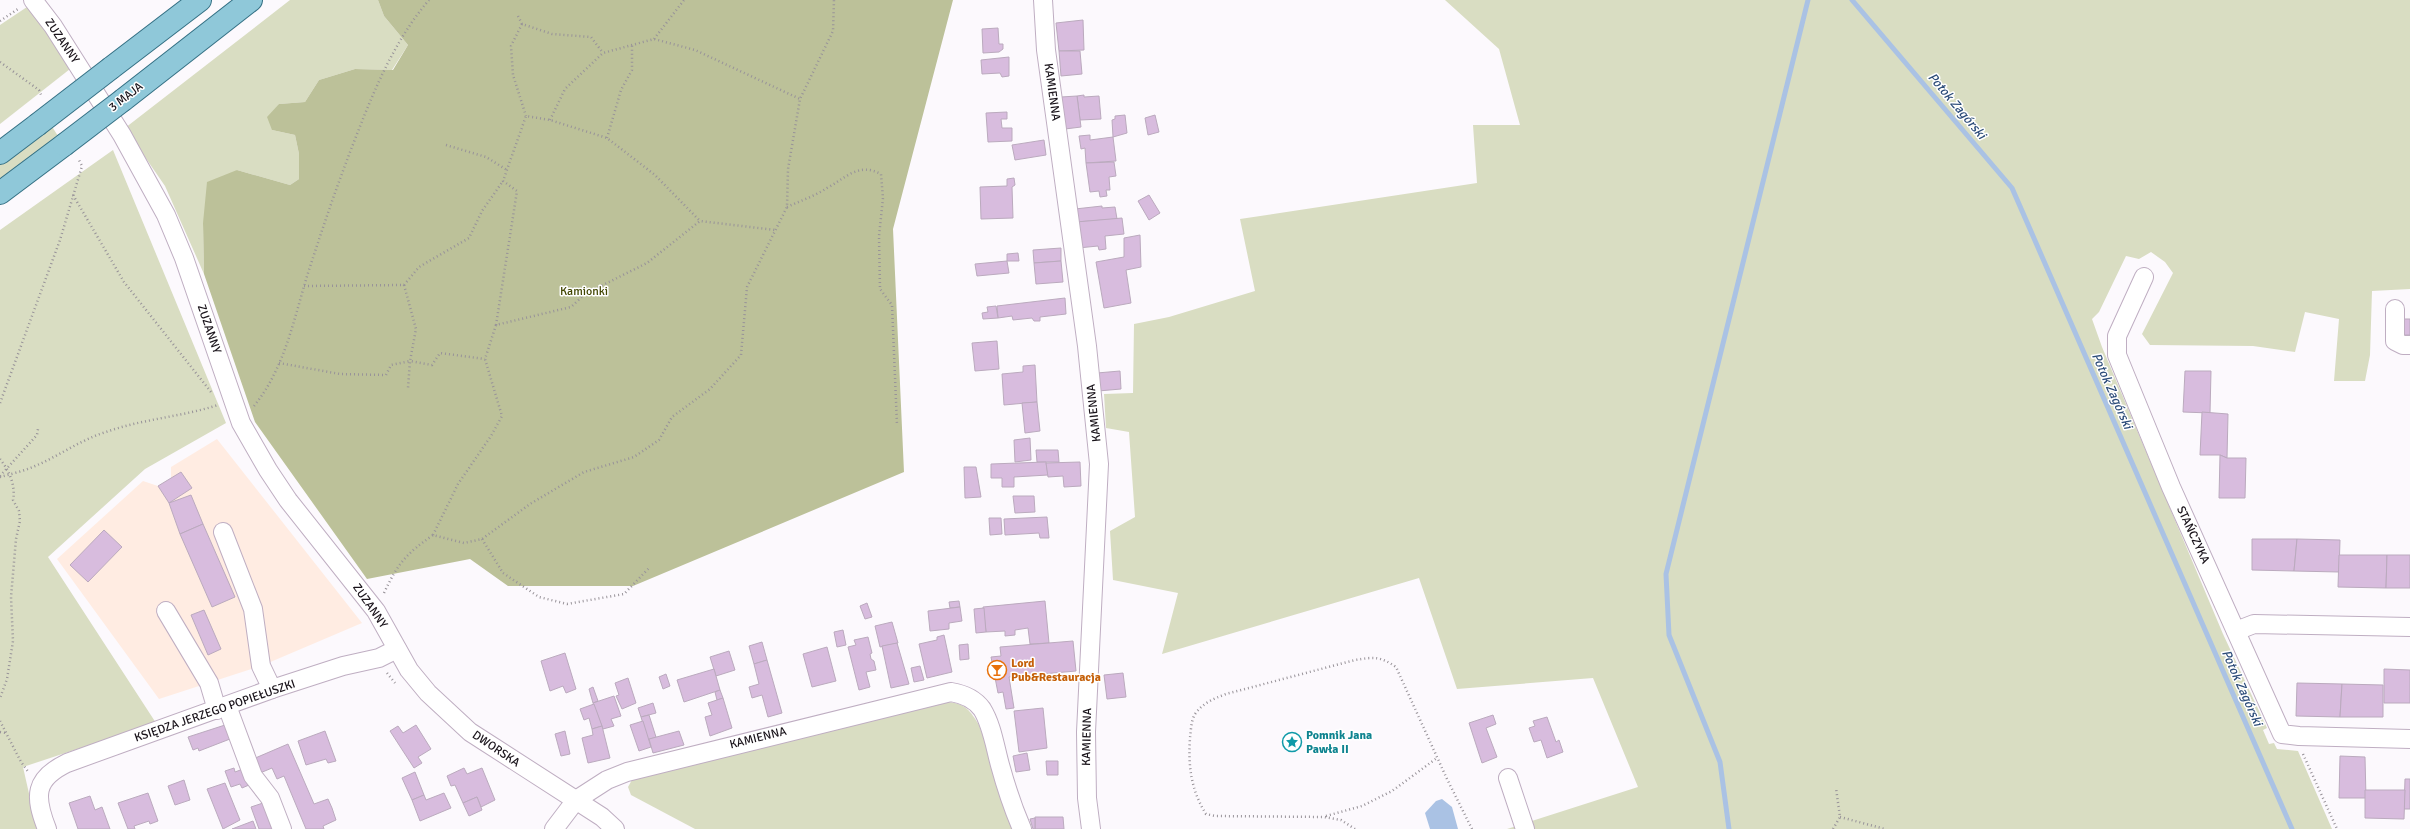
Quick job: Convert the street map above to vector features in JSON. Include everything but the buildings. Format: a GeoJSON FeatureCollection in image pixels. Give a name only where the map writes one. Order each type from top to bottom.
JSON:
{"type":"FeatureCollection","features":[{"type":"Feature","properties":{"kind":"main road"},"geometry":{"type":"LineString","coordinates":[[174,19],[184,0]]}},
{"type":"Feature","properties":{"kind":"main road"},"geometry":{"type":"LineString","coordinates":[[0,153],[200,0]]}},
{"type":"Feature","properties":{"kind":"main road","name":"3 MAJA"},"geometry":{"type":"LineString","coordinates":[[0,193],[69,149],[123,100],[251,0]]}},
{"type":"Feature","properties":{"kind":"street","name":"KAMIENNA"},"geometry":{"type":"LineString","coordinates":[[1043,0],[1046,50],[1087,346],[1099,464],[1086,732],[1087,798],[1091,829]]}},
{"type":"Feature","properties":{"kind":"street","name":"ZUZANNY"},"geometry":{"type":"LineString","coordinates":[[26,4],[53,26],[122,136],[166,215],[184,258],[241,423],[268,470],[288,500],[376,611],[397,649]]}},
{"type":"Feature","properties":{"kind":"street","name":"STAŃCZYKA"},"geometry":{"type":"LineString","coordinates":[[2144,277],[2117,336],[2117,355],[2170,487],[2282,734],[2299,736]]}},
{"type":"Feature","properties":{"kind":"street"},"geometry":{"type":"LineString","coordinates":[[2395,309],[2395,341],[2403,345],[2410,345]]}},
{"type":"Feature","properties":{"kind":"street"},"geometry":{"type":"LineString","coordinates":[[223,532],[254,609],[261,666],[272,689]]}},
{"type":"Feature","properties":{"kind":"street"},"geometry":{"type":"LineString","coordinates":[[166,611],[209,683],[253,776],[270,798],[282,829]]}},
{"type":"Feature","properties":{"kind":"street"},"geometry":{"type":"LineString","coordinates":[[2236,631],[2254,624],[2410,627]]}},
{"type":"Feature","properties":{"kind":"street","name":"KSIĘDZA JERZEGO POPIEŁUSZKI"},"geometry":{"type":"LineString","coordinates":[[40,785],[50,771],[67,762],[272,689],[343,666],[379,658],[397,649]]}},
{"type":"Feature","properties":{"kind":"street","name":"DWORSKA"},"geometry":{"type":"LineString","coordinates":[[397,649],[409,670],[428,693],[470,732],[602,817],[615,829]]}},
{"type":"Feature","properties":{"kind":"street","name":"KAMIENNA"},"geometry":{"type":"LineString","coordinates":[[554,829],[576,800],[606,780],[627,772],[950,692],[962,694],[972,699],[982,709],[989,725],[1006,785],[1022,829]]}},
{"type":"Feature","properties":{"kind":"street"},"geometry":{"type":"LineString","coordinates":[[2299,736],[2410,739]]}},
{"type":"Feature","properties":{"kind":"street"},"geometry":{"type":"LineString","coordinates":[[1508,778],[1524,829]]}},
{"type":"Feature","properties":{"kind":"street"},"geometry":{"type":"LineString","coordinates":[[40,785],[41,806],[47,829]]}},
{"type":"Feature","properties":{"kind":"path"},"geometry":{"type":"LineString","coordinates":[[241,423],[262,397],[284,353],[327,213],[384,70],[407,32],[429,0]]}},
{"type":"Feature","properties":{"kind":"path"},"geometry":{"type":"LineString","coordinates":[[654,39],[684,0]]}},
{"type":"Feature","properties":{"kind":"path"},"geometry":{"type":"LineString","coordinates":[[433,535],[464,543],[482,539],[530,504],[584,472],[634,457],[659,440],[672,417],[710,389],[741,356],[747,287],[787,207],[788,169],[800,99],[833,31],[834,0]]}},
{"type":"Feature","properties":{"kind":"path"},"geometry":{"type":"LineString","coordinates":[[0,21],[26,4]]}},
{"type":"Feature","properties":{"kind":"path"},"geometry":{"type":"LineString","coordinates":[[518,16],[522,24],[552,34],[591,37],[603,53]]}},
{"type":"Feature","properties":{"kind":"path"},"geometry":{"type":"LineString","coordinates":[[304,286],[404,285],[419,267],[469,238],[482,211],[503,182],[526,116],[512,75],[511,46],[522,24]]}},
{"type":"Feature","properties":{"kind":"path"},"geometry":{"type":"LineString","coordinates":[[550,120],[565,89],[603,53],[654,39],[696,50],[800,99]]}},
{"type":"Feature","properties":{"kind":"path"},"geometry":{"type":"LineString","coordinates":[[607,138],[621,90],[632,70],[632,45]]}},
{"type":"Feature","properties":{"kind":"path"},"geometry":{"type":"LineString","coordinates":[[0,62],[39,90],[47,104]]}},
{"type":"Feature","properties":{"kind":"path"},"geometry":{"type":"LineString","coordinates":[[526,116],[550,120],[607,138],[655,175],[700,221],[775,230]]}},
{"type":"Feature","properties":{"kind":"path"},"geometry":{"type":"LineString","coordinates":[[446,144],[486,157],[507,170]]}},
{"type":"Feature","properties":{"kind":"path"},"geometry":{"type":"LineString","coordinates":[[0,403],[60,240],[82,166],[69,149]]}},
{"type":"Feature","properties":{"kind":"path"},"geometry":{"type":"LineString","coordinates":[[787,207],[828,188],[850,173],[871,169],[881,174],[883,198],[879,236],[880,289],[892,305],[897,425]]}},
{"type":"Feature","properties":{"kind":"path"},"geometry":{"type":"LineString","coordinates":[[376,611],[395,569],[410,552],[433,535],[458,484],[492,436],[502,416],[485,359],[496,325],[517,191],[503,182]]}},
{"type":"Feature","properties":{"kind":"path"},"geometry":{"type":"LineString","coordinates":[[73,195],[124,282],[223,409]]}},
{"type":"Feature","properties":{"kind":"path"},"geometry":{"type":"LineString","coordinates":[[496,325],[571,307],[585,294],[647,263],[700,221]]}},
{"type":"Feature","properties":{"kind":"path"},"geometry":{"type":"LineString","coordinates":[[404,285],[416,329],[410,361],[408,388]]}},
{"type":"Feature","properties":{"kind":"path"},"geometry":{"type":"LineString","coordinates":[[279,363],[340,374],[386,375],[391,365],[410,361],[432,365],[440,353],[485,359]]}},
{"type":"Feature","properties":{"kind":"path"},"geometry":{"type":"LineString","coordinates":[[0,476],[35,466],[73,445],[106,432],[160,418],[194,413],[220,404]]}},
{"type":"Feature","properties":{"kind":"path"},"geometry":{"type":"LineString","coordinates":[[0,476],[37,435],[38,429]]}},
{"type":"Feature","properties":{"kind":"path"},"geometry":{"type":"LineString","coordinates":[[0,459],[8,468],[10,474],[14,492],[12,500],[19,511],[20,521],[16,539],[12,597],[12,641],[7,679],[0,698]]}},
{"type":"Feature","properties":{"kind":"path"},"geometry":{"type":"LineString","coordinates":[[482,539],[503,573],[539,597],[567,604],[624,594],[650,567]]}},
{"type":"Feature","properties":{"kind":"path"},"geometry":{"type":"LineString","coordinates":[[1355,829],[1341,820],[1324,817],[1215,816],[1206,814],[1198,802],[1188,763],[1191,726],[1195,715],[1208,701],[1226,694],[1375,656],[1387,661],[1396,668],[1437,758],[1472,829]]}},
{"type":"Feature","properties":{"kind":"path"},"geometry":{"type":"LineString","coordinates":[[0,721],[20,762],[40,785]]}},
{"type":"Feature","properties":{"kind":"path"},"geometry":{"type":"LineString","coordinates":[[0,732],[6,733]]}},
{"type":"Feature","properties":{"kind":"path"},"geometry":{"type":"LineString","coordinates":[[2299,736],[2300,747],[2337,829]]}},
{"type":"Feature","properties":{"kind":"path"},"geometry":{"type":"LineString","coordinates":[[1324,817],[1362,806],[1392,791],[1437,758]]}},
{"type":"Feature","properties":{"kind":"path"},"geometry":{"type":"LineString","coordinates":[[1833,829],[1840,817],[1836,788]]}},
{"type":"Feature","properties":{"kind":"path"},"geometry":{"type":"LineString","coordinates":[[1840,817],[1884,829]]}},
{"type":"Feature","properties":{"kind":"shaded area"},"geometry":{"type":"Polygon","coordinates":[[[217,439],[362,623],[261,666],[159,699],[57,559],[143,481],[158,486],[171,478],[171,467],[217,439]]]}},
{"type":"Feature","properties":{"kind":"green space"},"geometry":{"type":"Polygon","coordinates":[[[290,0],[378,0],[384,16],[408,45],[392,70],[355,69],[319,80],[305,102],[279,104],[272,130],[295,135],[299,154],[299,179],[290,185],[237,170],[203,223],[204,274],[165,186],[125,128],[290,0]]]}},
{"type":"Feature","properties":{"kind":"green space","name":"Kamionki"},"geometry":{"type":"Polygon","coordinates":[[[378,0],[953,0],[893,229],[904,472],[633,586],[508,586],[470,559],[367,579],[255,422],[204,274],[203,223],[207,182],[237,170],[290,185],[299,179],[299,154],[295,135],[272,130],[267,117],[279,104],[305,102],[319,80],[355,69],[393,70],[408,45],[384,16],[378,0]]]}},
{"type":"Feature","properties":{"kind":"green space"},"geometry":{"type":"Polygon","coordinates":[[[1445,0],[2410,0],[2410,289],[2372,291],[2370,355],[2365,381],[2334,381],[2339,319],[2305,312],[2295,352],[2253,346],[2150,345],[2142,334],[2173,273],[2165,262],[2151,252],[2139,259],[2126,256],[2099,312],[2092,319],[2102,347],[2223,634],[2267,728],[2263,730],[2269,744],[2274,743],[2277,749],[2298,751],[2332,829],[1507,829],[1638,787],[1593,678],[1457,689],[1419,578],[1162,654],[1178,593],[1113,580],[1110,531],[1135,517],[1129,432],[1106,428],[1104,394],[1133,393],[1134,324],[1169,317],[1255,291],[1240,219],[1477,183],[1473,125],[1520,125],[1499,49],[1445,0]]]}},
{"type":"Feature","properties":{"kind":"green space"},"geometry":{"type":"Polygon","coordinates":[[[27,7],[49,34],[70,69],[0,124],[0,25],[27,7]]]}},
{"type":"Feature","properties":{"kind":"green space"},"geometry":{"type":"Polygon","coordinates":[[[51,125],[58,136],[0,183],[0,163],[51,125]]]}},
{"type":"Feature","properties":{"kind":"green space"},"geometry":{"type":"Polygon","coordinates":[[[113,150],[226,423],[145,469],[48,557],[156,723],[23,767],[37,829],[0,829],[0,230],[113,150]]]}},
{"type":"Feature","properties":{"kind":"green space"},"geometry":{"type":"Polygon","coordinates":[[[941,702],[955,703],[964,707],[972,714],[979,725],[1016,829],[695,829],[631,795],[628,787],[633,778],[941,702]]]}},
{"type":"Feature","properties":{"kind":"water"},"geometry":{"type":"Polygon","coordinates":[[[1442,799],[1452,807],[1458,829],[1430,829],[1425,813],[1436,801],[1442,799]]]}},
{"type":"Feature","properties":{"kind":"waterway"},"geometry":{"type":"LineString","coordinates":[[1729,829],[1720,762],[1669,635],[1666,574],[1808,0]]}},
{"type":"Feature","properties":{"kind":"waterway","name":"Potok Zagórski"},"geometry":{"type":"LineString","coordinates":[[1852,0],[2012,188],[2292,829]]}},
{"type":"Feature","properties":{"kind":"place","name":"Lord Pub&Restauracja"},"geometry":{"type":"Point","coordinates":[997,670]}},
{"type":"Feature","properties":{"kind":"place","name":"Pomnik Jana Pawła II"},"geometry":{"type":"Point","coordinates":[1292,742]}}]}
